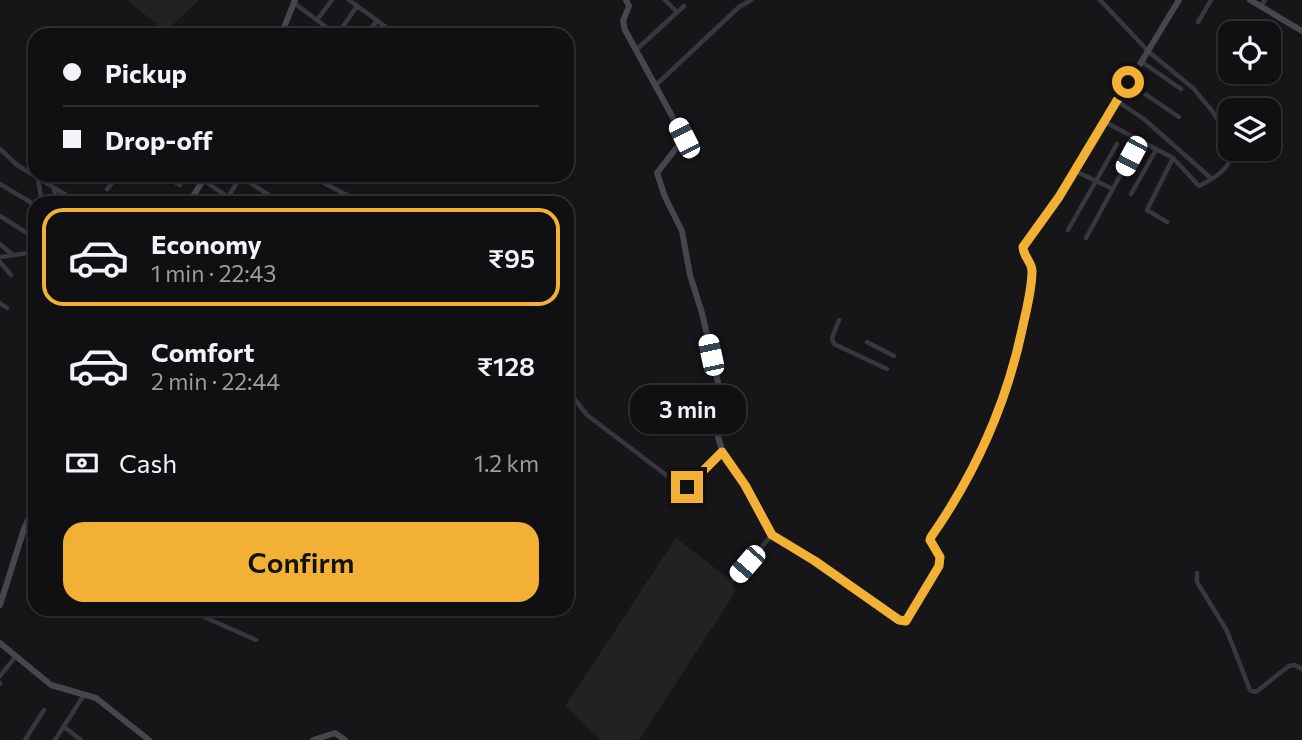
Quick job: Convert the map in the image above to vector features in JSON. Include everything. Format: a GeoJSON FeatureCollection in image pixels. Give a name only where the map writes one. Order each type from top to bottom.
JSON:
{"type":"FeatureCollection","features":[{"type":"Feature","properties":{"kind":"street"},"geometry":{"type":"LineString","coordinates":[[317,20],[332,0]]}},
{"type":"Feature","properties":{"kind":"street"},"geometry":{"type":"LineString","coordinates":[[349,0],[387,28]]}},
{"type":"Feature","properties":{"kind":"street"},"geometry":{"type":"LineString","coordinates":[[626,0],[629,6],[623,25],[684,138],[657,173],[665,197],[681,226],[690,275],[720,388],[722,410],[718,436],[722,452],[745,485],[772,535],[815,561],[899,620],[906,621],[939,566],[940,560],[931,537],[964,485],[994,424],[1007,390],[1026,313],[1032,270],[1022,251],[1023,247],[1075,171],[1179,0]]}},
{"type":"Feature","properties":{"kind":"street"},"geometry":{"type":"LineString","coordinates":[[664,0],[677,12]]}},
{"type":"Feature","properties":{"kind":"street"},"geometry":{"type":"LineString","coordinates":[[656,85],[739,7],[751,0]]}},
{"type":"Feature","properties":{"kind":"street"},"geometry":{"type":"LineString","coordinates":[[1100,0],[1149,52],[1193,88],[1218,121]]}},
{"type":"Feature","properties":{"kind":"street"},"geometry":{"type":"LineString","coordinates":[[1198,22],[1210,0]]}},
{"type":"Feature","properties":{"kind":"street"},"geometry":{"type":"LineString","coordinates":[[1250,0],[1263,3],[1302,32]]}},
{"type":"Feature","properties":{"kind":"street"},"geometry":{"type":"LineString","coordinates":[[284,28],[295,1],[328,28]]}},
{"type":"Feature","properties":{"kind":"street"},"geometry":{"type":"LineString","coordinates":[[342,28],[357,6]]}},
{"type":"Feature","properties":{"kind":"street"},"geometry":{"type":"LineString","coordinates":[[636,50],[684,6]]}},
{"type":"Feature","properties":{"kind":"street"},"geometry":{"type":"LineString","coordinates":[[372,28],[377,20]]}},
{"type":"Feature","properties":{"kind":"street"},"geometry":{"type":"LineString","coordinates":[[1142,62],[1181,89]]}},
{"type":"Feature","properties":{"kind":"street"},"geometry":{"type":"LineString","coordinates":[[1128,82],[1179,117]]}},
{"type":"Feature","properties":{"kind":"street"},"geometry":{"type":"LineString","coordinates":[[1116,100],[1148,122],[1212,179]]}},
{"type":"Feature","properties":{"kind":"street"},"geometry":{"type":"LineString","coordinates":[[1105,121],[1173,158],[1199,186],[1212,179],[1229,161]]}},
{"type":"Feature","properties":{"kind":"street"},"geometry":{"type":"LineString","coordinates":[[1086,239],[1140,139]]}},
{"type":"Feature","properties":{"kind":"street"},"geometry":{"type":"LineString","coordinates":[[1068,230],[1117,144]]}},
{"type":"Feature","properties":{"kind":"street"},"geometry":{"type":"LineString","coordinates":[[0,149],[28,172]]}},
{"type":"Feature","properties":{"kind":"street"},"geometry":{"type":"LineString","coordinates":[[1132,194],[1156,150]]}},
{"type":"Feature","properties":{"kind":"street"},"geometry":{"type":"LineString","coordinates":[[1167,222],[1147,210],[1173,158]]}},
{"type":"Feature","properties":{"kind":"street"},"geometry":{"type":"LineString","coordinates":[[1075,171],[1113,189]]}},
{"type":"Feature","properties":{"kind":"street"},"geometry":{"type":"LineString","coordinates":[[44,182],[67,196]]}},
{"type":"Feature","properties":{"kind":"street"},"geometry":{"type":"LineString","coordinates":[[107,188],[113,182]]}},
{"type":"Feature","properties":{"kind":"street"},"geometry":{"type":"LineString","coordinates":[[175,182],[180,185]]}},
{"type":"Feature","properties":{"kind":"street"},"geometry":{"type":"LineString","coordinates":[[210,182],[227,196]]}},
{"type":"Feature","properties":{"kind":"street"},"geometry":{"type":"LineString","coordinates":[[249,182],[270,196]]}},
{"type":"Feature","properties":{"kind":"street"},"geometry":{"type":"LineString","coordinates":[[322,182],[348,196]]}},
{"type":"Feature","properties":{"kind":"street"},"geometry":{"type":"LineString","coordinates":[[0,184],[28,201]]}},
{"type":"Feature","properties":{"kind":"street"},"geometry":{"type":"LineString","coordinates":[[54,188],[56,196]]}},
{"type":"Feature","properties":{"kind":"street"},"geometry":{"type":"LineString","coordinates":[[0,216],[28,234]]}},
{"type":"Feature","properties":{"kind":"street"},"geometry":{"type":"LineString","coordinates":[[0,244],[13,255]]}},
{"type":"Feature","properties":{"kind":"street"},"geometry":{"type":"LineString","coordinates":[[11,275],[0,260],[28,253]]}},
{"type":"Feature","properties":{"kind":"street"},"geometry":{"type":"LineString","coordinates":[[0,303],[7,308]]}},
{"type":"Feature","properties":{"kind":"street"},"geometry":{"type":"LineString","coordinates":[[839,320],[832,338],[834,344],[887,369]]}},
{"type":"Feature","properties":{"kind":"street"},"geometry":{"type":"LineString","coordinates":[[867,342],[894,356]]}},
{"type":"Feature","properties":{"kind":"street"},"geometry":{"type":"LineString","coordinates":[[574,398],[587,415],[682,487],[687,487],[722,452]]}},
{"type":"Feature","properties":{"kind":"street"},"geometry":{"type":"LineString","coordinates":[[0,605],[28,520]]}},
{"type":"Feature","properties":{"kind":"street"},"geometry":{"type":"LineString","coordinates":[[733,580],[772,535]]}},
{"type":"Feature","properties":{"kind":"street"},"geometry":{"type":"LineString","coordinates":[[1197,573],[1196,582],[1227,631],[1250,691],[1256,692],[1289,666],[1302,668]]}},
{"type":"Feature","properties":{"kind":"street"},"geometry":{"type":"LineString","coordinates":[[202,616],[256,640]]}},
{"type":"Feature","properties":{"kind":"street"},"geometry":{"type":"LineString","coordinates":[[0,643],[51,685],[96,698],[149,740]]}},
{"type":"Feature","properties":{"kind":"street"},"geometry":{"type":"LineString","coordinates":[[0,676],[16,656]]}},
{"type":"Feature","properties":{"kind":"street"},"geometry":{"type":"LineString","coordinates":[[55,740],[84,695]]}},
{"type":"Feature","properties":{"kind":"street"},"geometry":{"type":"LineString","coordinates":[[25,740],[44,710]]}},
{"type":"Feature","properties":{"kind":"street"},"geometry":{"type":"LineString","coordinates":[[64,727],[81,740]]}},
{"type":"Feature","properties":{"kind":"street"},"geometry":{"type":"LineString","coordinates":[[313,740],[335,733],[345,740]]}},
{"type":"Feature","properties":{"kind":"shaded area"},"geometry":{"type":"Polygon","coordinates":[[[126,0],[199,0],[169,28],[162,28],[126,0]]]}},
{"type":"Feature","properties":{"kind":"shaded area"},"geometry":{"type":"Polygon","coordinates":[[[676,538],[728,578],[736,591],[639,740],[601,740],[565,706],[676,538]]]}},
{"type":"Feature","properties":{"kind":"route"},"geometry":{"type":"LineString","coordinates":[[687,487],[722,452],[745,485],[772,535],[815,561],[899,620],[906,621],[939,566],[940,557],[930,540],[931,537],[964,485],[994,424],[1007,390],[1026,313],[1032,270],[1022,251],[1023,247],[1059,197],[1128,82]]}}]}
